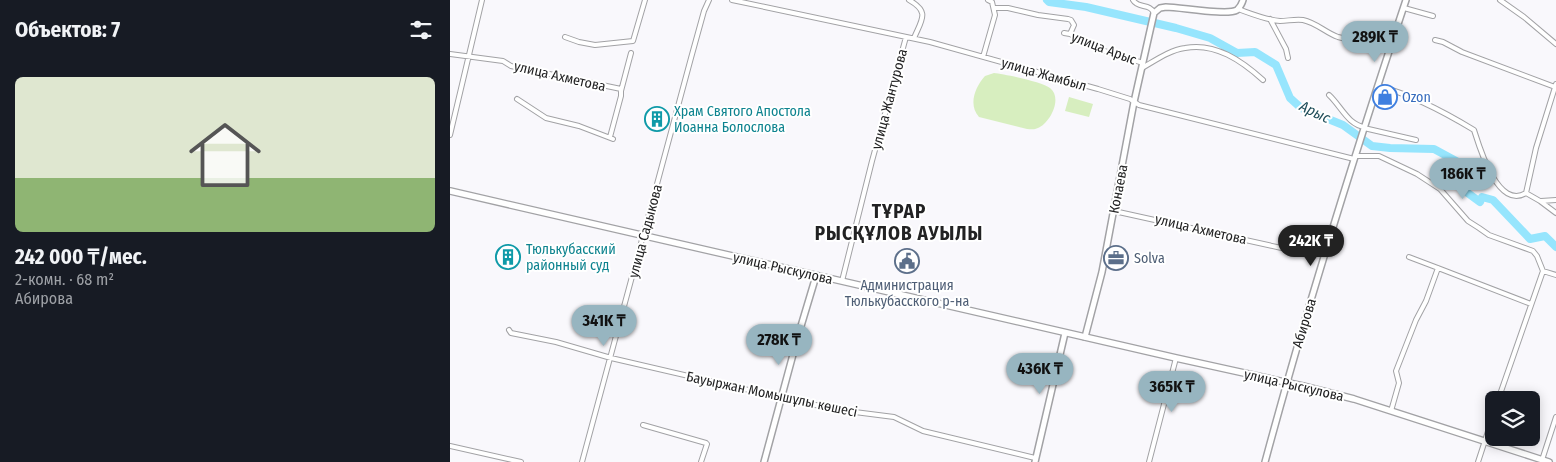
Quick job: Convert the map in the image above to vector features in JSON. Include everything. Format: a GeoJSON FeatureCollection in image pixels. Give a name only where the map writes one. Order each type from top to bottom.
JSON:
{"type":"FeatureCollection","features":[{"type":"Feature","properties":{"kind":"main road","name":"улица Рыскулова"},"geometry":{"type":"LineString","coordinates":[[450,192],[1287,382],[1354,399],[1549,462]]}},
{"type":"Feature","properties":{"kind":"street"},"geometry":{"type":"LineString","coordinates":[[450,135],[482,0]]}},
{"type":"Feature","properties":{"kind":"street"},"geometry":{"type":"LineString","coordinates":[[565,37],[595,45],[633,41],[645,0]]}},
{"type":"Feature","properties":{"kind":"street","name":"улица Садыкова"},"geometry":{"type":"LineString","coordinates":[[582,462],[696,39],[709,0]]}},
{"type":"Feature","properties":{"kind":"street","name":"улица Жамбыл"},"geometry":{"type":"LineString","coordinates":[[732,0],[914,38],[1098,90],[1156,109],[1355,157],[1379,156],[1432,183],[1447,195],[1468,221],[1479,228],[1494,237],[1532,251],[1538,256],[1543,271]]}},
{"type":"Feature","properties":{"kind":"street"},"geometry":{"type":"LineString","coordinates":[[909,0],[921,8],[923,12],[922,20],[914,38]]}},
{"type":"Feature","properties":{"kind":"street"},"geometry":{"type":"LineString","coordinates":[[984,57],[995,15],[992,2],[988,0]]}},
{"type":"Feature","properties":{"kind":"street"},"geometry":{"type":"LineString","coordinates":[[1133,0],[1134,3],[1148,6],[1153,10],[1154,14],[1160,8],[1166,7],[1228,12],[1238,9],[1280,21],[1291,19],[1304,20],[1344,38],[1361,41],[1393,42]]}},
{"type":"Feature","properties":{"kind":"street"},"geometry":{"type":"LineString","coordinates":[[1238,9],[1243,0]]}},
{"type":"Feature","properties":{"kind":"street"},"geometry":{"type":"LineString","coordinates":[[1364,130],[1406,0]]}},
{"type":"Feature","properties":{"kind":"street"},"geometry":{"type":"LineString","coordinates":[[1500,0],[1556,44]]}},
{"type":"Feature","properties":{"kind":"street"},"geometry":{"type":"LineString","coordinates":[[806,15],[808,7]]}},
{"type":"Feature","properties":{"kind":"street","name":"улица Арыс"},"geometry":{"type":"LineString","coordinates":[[994,8],[1008,8],[1072,20],[1074,25],[1070,34]]}},
{"type":"Feature","properties":{"kind":"street"},"geometry":{"type":"LineString","coordinates":[[1404,8],[1433,16]]}},
{"type":"Feature","properties":{"kind":"street","name":"Конаева"},"geometry":{"type":"LineString","coordinates":[[1085,337],[1102,272],[1134,102],[1154,14]]}},
{"type":"Feature","properties":{"kind":"street"},"geometry":{"type":"LineString","coordinates":[[1270,19],[1286,49],[1288,58]]}},
{"type":"Feature","properties":{"kind":"street"},"geometry":{"type":"LineString","coordinates":[[1276,30],[1279,28],[1280,21]]}},
{"type":"Feature","properties":{"kind":"street","name":"улица Арыс"},"geometry":{"type":"LineString","coordinates":[[1064,33],[1070,34],[1095,48],[1143,65],[1181,49],[1207,47],[1221,51],[1240,61],[1263,80]]}},
{"type":"Feature","properties":{"kind":"street","name":"улица Жантурова"},"geometry":{"type":"LineString","coordinates":[[841,282],[906,37]]}},
{"type":"Feature","properties":{"kind":"street"},"geometry":{"type":"LineString","coordinates":[[1435,40],[1555,85],[1526,193]]}},
{"type":"Feature","properties":{"kind":"street"},"geometry":{"type":"LineString","coordinates":[[622,91],[631,53]]}},
{"type":"Feature","properties":{"kind":"street","name":"улица Ахметова"},"geometry":{"type":"LineString","coordinates":[[450,54],[503,61],[511,66],[622,91],[612,138],[579,126],[546,118],[517,99]]}},
{"type":"Feature","properties":{"kind":"street"},"geometry":{"type":"LineString","coordinates":[[1378,86],[1406,95],[1474,130],[1480,150],[1497,184],[1506,194],[1520,196],[1526,193]]}},
{"type":"Feature","properties":{"kind":"street"},"geometry":{"type":"LineString","coordinates":[[1330,95],[1353,122],[1364,130],[1416,140]]}},
{"type":"Feature","properties":{"kind":"street","name":"Абирова"},"geometry":{"type":"LineString","coordinates":[[1265,462],[1287,382],[1364,130]]}},
{"type":"Feature","properties":{"kind":"street"},"geometry":{"type":"LineString","coordinates":[[1526,193],[1556,213]]}},
{"type":"Feature","properties":{"kind":"street"},"geometry":{"type":"LineString","coordinates":[[1540,201],[1556,200]]}},
{"type":"Feature","properties":{"kind":"street","name":"улица Ахметова"},"geometry":{"type":"LineString","coordinates":[[1114,211],[1286,249]]}},
{"type":"Feature","properties":{"kind":"street"},"geometry":{"type":"LineString","coordinates":[[1409,257],[1531,304]]}},
{"type":"Feature","properties":{"kind":"street"},"geometry":{"type":"LineString","coordinates":[[1391,411],[1400,384],[1396,371],[1413,325],[1426,301],[1438,268]]}},
{"type":"Feature","properties":{"kind":"street"},"geometry":{"type":"LineString","coordinates":[[1501,391],[1543,271],[1556,275]]}},
{"type":"Feature","properties":{"kind":"street"},"geometry":{"type":"LineString","coordinates":[[764,462],[816,276]]}},
{"type":"Feature","properties":{"kind":"street","name":"Бауыржан Момышұлы көшесі"},"geometry":{"type":"LineString","coordinates":[[509,330],[511,333],[556,342],[611,358],[781,397],[839,410],[894,417],[930,433],[1035,460]]}},
{"type":"Feature","properties":{"kind":"street"},"geometry":{"type":"LineString","coordinates":[[1035,460],[1065,333]]}},
{"type":"Feature","properties":{"kind":"street"},"geometry":{"type":"LineString","coordinates":[[1149,462],[1176,358]]}},
{"type":"Feature","properties":{"kind":"street"},"geometry":{"type":"LineString","coordinates":[[1542,460],[1556,416]]}},
{"type":"Feature","properties":{"kind":"street"},"geometry":{"type":"LineString","coordinates":[[643,425],[706,443],[701,462]]}},
{"type":"Feature","properties":{"kind":"street"},"geometry":{"type":"LineString","coordinates":[[1478,462],[1485,438]]}},
{"type":"Feature","properties":{"kind":"street"},"geometry":{"type":"LineString","coordinates":[[450,446],[521,462]]}},
{"type":"Feature","properties":{"kind":"street"},"geometry":{"type":"LineString","coordinates":[[494,462],[496,456]]}},
{"type":"Feature","properties":{"kind":"green space"},"geometry":{"type":"Polygon","coordinates":[[[994,73],[1032,81],[1050,88],[1054,92],[1055,104],[1047,121],[1037,129],[1027,129],[979,117],[974,107],[974,96],[978,85],[985,76],[994,73]]]}},
{"type":"Feature","properties":{"kind":"green space"},"geometry":{"type":"Polygon","coordinates":[[[1069,97],[1093,104],[1089,117],[1065,111],[1069,97]]]}},
{"type":"Feature","properties":{"kind":"waterway","name":"Арыс"},"geometry":{"type":"LineString","coordinates":[[1047,0],[1049,2],[1086,7],[1176,28],[1210,38],[1237,53],[1255,52],[1276,65],[1290,98],[1301,108],[1343,125],[1372,146],[1434,149],[1458,162],[1465,191],[1480,202],[1482,197],[1493,200],[1530,239],[1545,236],[1556,247]]}},
{"type":"Feature","properties":{"kind":"place","name":"Ozon"},"geometry":{"type":"Point","coordinates":[1385,97]}},
{"type":"Feature","properties":{"kind":"place","name":"Храм Святого Апостола Иоанна Болослова"},"geometry":{"type":"Point","coordinates":[657,119]}},
{"type":"Feature","properties":{"kind":"place","name":"Тюлькубасский районный суд"},"geometry":{"type":"Point","coordinates":[508,257]}},
{"type":"Feature","properties":{"kind":"place","name":"Solva"},"geometry":{"type":"Point","coordinates":[1116,258]}},
{"type":"Feature","properties":{"kind":"place","name":"Администрация Тюлькубасского р-на"},"geometry":{"type":"Point","coordinates":[907,261]}},
{"type":"Feature","properties":{"kind":"district","name":"ТҰРАР РЫСҚҰЛОВ АУЫЛЫ"},"geometry":{"type":"Point","coordinates":[899,222]}}]}
